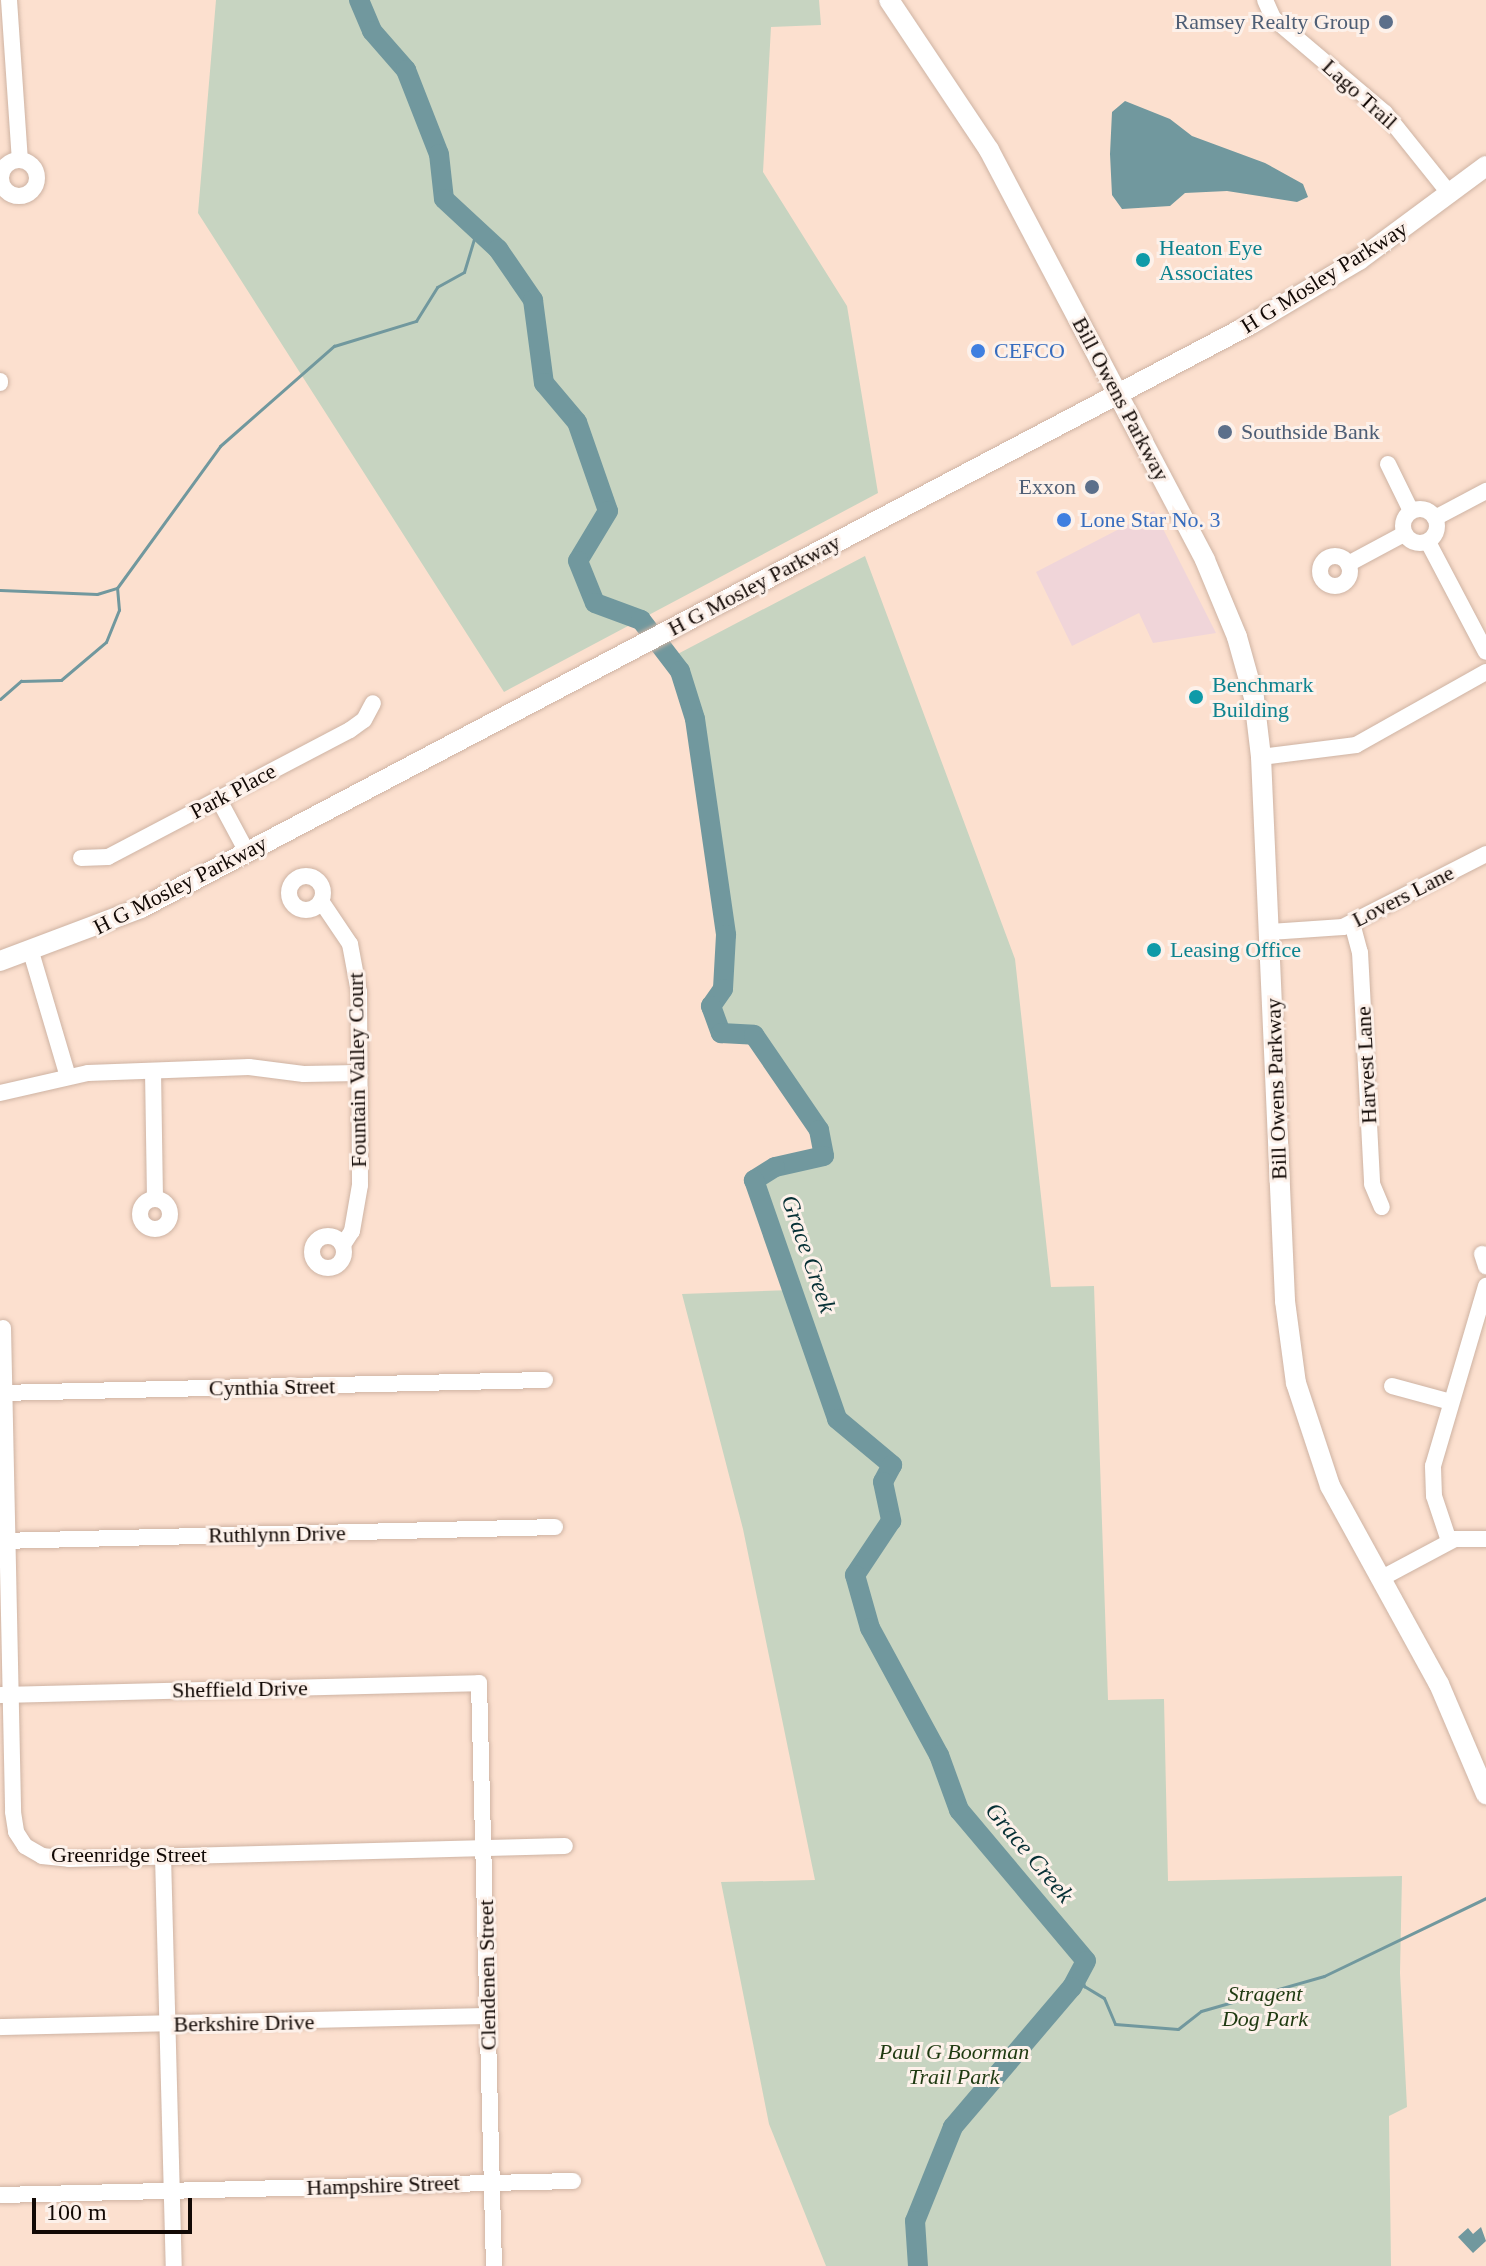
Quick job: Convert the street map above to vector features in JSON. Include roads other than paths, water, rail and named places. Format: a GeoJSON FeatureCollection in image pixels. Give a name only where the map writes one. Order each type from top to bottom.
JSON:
{"type":"FeatureCollection","features":[{"type":"Feature","properties":{"kind":"main road","name":"Bill Owens Parkway"},"geometry":{"type":"LineString","coordinates":[[889,0],[989,150],[1220,593],[1248,675],[1261,757],[1291,1356],[1314,1448],[1380,1579],[1482,1761],[1486,1794]]}},
{"type":"Feature","properties":{"kind":"main road","name":"H G Mosley Parkway"},"geometry":{"type":"LineString","coordinates":[[0,961],[115,920],[1118,394],[1309,291],[1486,166]]}},
{"type":"Feature","properties":{"kind":"street"},"geometry":{"type":"LineString","coordinates":[[9,0],[20,160]]}},
{"type":"Feature","properties":{"kind":"street","name":"Lago Trail"},"geometry":{"type":"LineString","coordinates":[[1265,0],[1273,18],[1385,113],[1450,194]]}},
{"type":"Feature","properties":{"kind":"street"},"geometry":{"type":"LineString","coordinates":[[1388,464],[1411,511]]}},
{"type":"Feature","properties":{"kind":"street"},"geometry":{"type":"LineString","coordinates":[[1435,518],[1486,491]]}},
{"type":"Feature","properties":{"kind":"street"},"geometry":{"type":"LineString","coordinates":[[1411,511],[1427,511],[1435,518],[1435,534],[1428,542],[1411,542],[1404,534],[1402,524],[1411,511]]}},
{"type":"Feature","properties":{"kind":"street"},"geometry":{"type":"LineString","coordinates":[[1348,564],[1404,534]]}},
{"type":"Feature","properties":{"kind":"street"},"geometry":{"type":"LineString","coordinates":[[1428,542],[1486,652]]}},
{"type":"Feature","properties":{"kind":"street"},"geometry":{"type":"LineString","coordinates":[[1261,757],[1356,745],[1486,672]]}},
{"type":"Feature","properties":{"kind":"street","name":"Park Place"},"geometry":{"type":"LineString","coordinates":[[81,858],[108,857],[356,726],[373,703]]}},
{"type":"Feature","properties":{"kind":"street"},"geometry":{"type":"LineString","coordinates":[[218,798],[247,852]]}},
{"type":"Feature","properties":{"kind":"street","name":"Lovers Lane"},"geometry":{"type":"LineString","coordinates":[[1270,932],[1352,923],[1486,854]]}},
{"type":"Feature","properties":{"kind":"street","name":"Fountain Valley Court"},"geometry":{"type":"LineString","coordinates":[[321,901],[336,916],[354,959],[359,1073],[359,1195],[352,1231],[343,1245]]}},
{"type":"Feature","properties":{"kind":"street","name":"Harvest Lane"},"geometry":{"type":"LineString","coordinates":[[1352,923],[1360,952],[1372,1184],[1382,1207]]}},
{"type":"Feature","properties":{"kind":"street"},"geometry":{"type":"LineString","coordinates":[[31,952],[68,1077]]}},
{"type":"Feature","properties":{"kind":"street"},"geometry":{"type":"LineString","coordinates":[[0,1093],[68,1077],[153,1071],[249,1067],[304,1074],[359,1073]]}},
{"type":"Feature","properties":{"kind":"street"},"geometry":{"type":"LineString","coordinates":[[153,1071],[155,1198]]}},
{"type":"Feature","properties":{"kind":"street"},"geometry":{"type":"LineString","coordinates":[[1449,1541],[1432,1474],[1486,1286]]}},
{"type":"Feature","properties":{"kind":"street","name":"Greenridge Street"},"geometry":{"type":"LineString","coordinates":[[3,1328],[5,1694],[14,1823],[25,1846],[58,1859],[565,1846]]}},
{"type":"Feature","properties":{"kind":"street","name":"Cynthia Street"},"geometry":{"type":"LineString","coordinates":[[2,1393],[545,1380]]}},
{"type":"Feature","properties":{"kind":"street"},"geometry":{"type":"LineString","coordinates":[[1392,1386],[1451,1402]]}},
{"type":"Feature","properties":{"kind":"street","name":"Ruthlynn Drive"},"geometry":{"type":"LineString","coordinates":[[3,1541],[555,1527]]}},
{"type":"Feature","properties":{"kind":"street"},"geometry":{"type":"LineString","coordinates":[[1380,1579],[1449,1541],[1486,1539]]}},
{"type":"Feature","properties":{"kind":"street","name":"Sheffield Drive"},"geometry":{"type":"LineString","coordinates":[[5,1694],[479,1683]]}},
{"type":"Feature","properties":{"kind":"street","name":"Clendenen Street"},"geometry":{"type":"LineString","coordinates":[[479,1683],[494,2266]]}},
{"type":"Feature","properties":{"kind":"street"},"geometry":{"type":"LineString","coordinates":[[163,1856],[174,2266]]}},
{"type":"Feature","properties":{"kind":"street","name":"Berkshire Drive"},"geometry":{"type":"LineString","coordinates":[[0,2027],[489,2016]]}},
{"type":"Feature","properties":{"kind":"street","name":"Hampshire Street"},"geometry":{"type":"LineString","coordinates":[[0,2195],[573,2181]]}},
{"type":"Feature","properties":{"kind":"water"},"geometry":{"type":"Polygon","coordinates":[[[1125,101],[1170,119],[1192,136],[1265,163],[1303,184],[1308,197],[1297,202],[1227,191],[1185,193],[1170,206],[1122,209],[1112,195],[1110,154],[1112,112],[1125,101]]]}},
{"type":"Feature","properties":{"kind":"water"},"geometry":{"type":"Polygon","coordinates":[[[1481,2227],[1486,2241],[1473,2253],[1458,2237],[1468,2228],[1473,2234],[1481,2227]]]}},
{"type":"Feature","properties":{"kind":"waterway","name":"Grace Creek"},"geometry":{"type":"LineString","coordinates":[[359,0],[372,31],[406,70],[439,154],[444,199],[498,249],[533,300],[544,383],[577,422],[608,511],[578,561],[595,603],[641,620],[680,671],[695,719],[726,935],[723,989],[711,1006],[721,1033],[754,1035],[819,1130],[824,1156],[775,1167],[754,1180],[837,1419],[892,1465],[883,1482],[891,1521],[855,1575],[870,1628],[939,1755],[959,1810],[1086,1961],[1072,1987],[953,2127],[915,2221],[918,2266]]}},
{"type":"Feature","properties":{"kind":"waterway"},"geometry":{"type":"LineString","coordinates":[[0,699],[21,681],[61,680],[106,642],[119,610],[117,588],[220,446],[334,346],[416,321],[437,287],[464,272],[477,229]]}},
{"type":"Feature","properties":{"kind":"waterway"},"geometry":{"type":"LineString","coordinates":[[0,590],[97,594],[117,588]]}},
{"type":"Feature","properties":{"kind":"waterway"},"geometry":{"type":"LineString","coordinates":[[1080,1971],[1084,1986],[1104,1998],[1115,2024],[1178,2029],[1201,2011],[1324,1976],[1486,1898]]}},
{"type":"Feature","properties":{"kind":"place","name":"Ramsey Realty Group"},"geometry":{"type":"Point","coordinates":[1386,22]}},
{"type":"Feature","properties":{"kind":"place","name":"Heaton Eye Associates"},"geometry":{"type":"Point","coordinates":[1143,260]}},
{"type":"Feature","properties":{"kind":"place","name":"CEFCO"},"geometry":{"type":"Point","coordinates":[978,351]}},
{"type":"Feature","properties":{"kind":"place","name":"Southside Bank"},"geometry":{"type":"Point","coordinates":[1225,432]}},
{"type":"Feature","properties":{"kind":"place","name":"Exxon"},"geometry":{"type":"Point","coordinates":[1092,487]}},
{"type":"Feature","properties":{"kind":"place","name":"Lone Star No. 3"},"geometry":{"type":"Point","coordinates":[1064,520]}},
{"type":"Feature","properties":{"kind":"place","name":"Benchmark Building"},"geometry":{"type":"Point","coordinates":[1196,697]}},
{"type":"Feature","properties":{"kind":"place","name":"Leasing Office"},"geometry":{"type":"Point","coordinates":[1154,950]}},
{"type":"Feature","properties":{"kind":"park label","name":"Stragent Dog Park"},"geometry":{"type":"Point","coordinates":[1265,2006]}},
{"type":"Feature","properties":{"kind":"park label","name":"Paul G Boorman Trail Park"},"geometry":{"type":"Point","coordinates":[954,2064]}}]}
